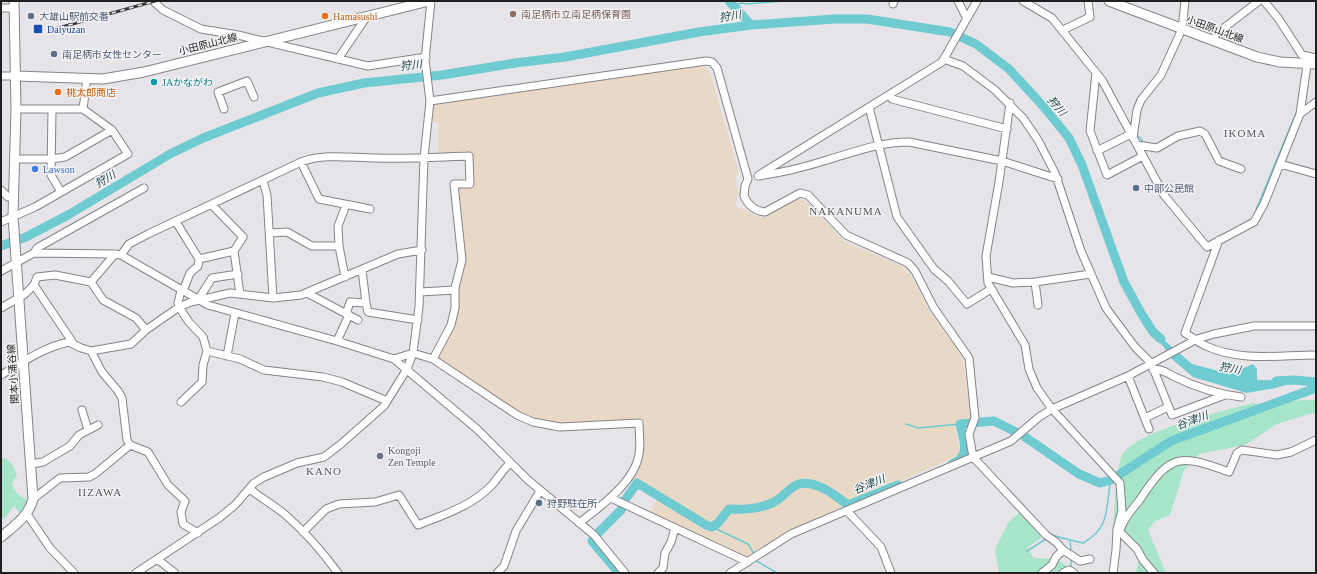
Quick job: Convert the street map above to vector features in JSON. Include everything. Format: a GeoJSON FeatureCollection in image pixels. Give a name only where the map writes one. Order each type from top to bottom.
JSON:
{"type":"FeatureCollection","features":[{"type":"Feature","properties":{"kind":"main road","name":"小田原山北線"},"geometry":{"type":"LineString","coordinates":[[16,76],[103,79],[144,72],[430,1]]}},
{"type":"Feature","properties":{"kind":"main road","name":"小田原山北線"},"geometry":{"type":"LineString","coordinates":[[1109,1],[1257,57],[1312,64]]}},
{"type":"Feature","properties":{"kind":"main road"},"geometry":{"type":"LineString","coordinates":[[14,5],[16,76]]}},
{"type":"Feature","properties":{"kind":"main road","name":"関本小涌谷線"},"geometry":{"type":"LineString","coordinates":[[1,537],[27,514],[31,508],[33,499],[13,218],[16,76]]}},
{"type":"Feature","properties":{"kind":"street"},"geometry":{"type":"LineString","coordinates":[[153,1],[163,10],[201,30],[227,33],[368,66],[426,58]]}},
{"type":"Feature","properties":{"kind":"street"},"geometry":{"type":"LineString","coordinates":[[136,573],[198,533],[236,505],[254,483],[278,470],[310,459],[324,457],[341,444],[388,401],[407,369],[413,353],[418,320],[420,292],[424,158],[430,99],[426,58],[430,1]]}},
{"type":"Feature","properties":{"kind":"street"},"geometry":{"type":"LineString","coordinates":[[958,1],[966,17]]}},
{"type":"Feature","properties":{"kind":"street"},"geometry":{"type":"LineString","coordinates":[[758,176],[944,59],[966,17],[977,1]]}},
{"type":"Feature","properties":{"kind":"street"},"geometry":{"type":"LineString","coordinates":[[1023,1],[1052,18],[1102,80],[1164,195],[1207,247],[1254,222],[1264,204],[1300,114],[1312,64]]}},
{"type":"Feature","properties":{"kind":"street"},"geometry":{"type":"LineString","coordinates":[[1063,30],[1090,17],[1088,1]]}},
{"type":"Feature","properties":{"kind":"street"},"geometry":{"type":"LineString","coordinates":[[1132,136],[1137,110],[1141,100],[1164,70],[1182,29],[1185,1]]}},
{"type":"Feature","properties":{"kind":"street"},"geometry":{"type":"LineString","coordinates":[[1216,34],[1259,1]]}},
{"type":"Feature","properties":{"kind":"street"},"geometry":{"type":"LineString","coordinates":[[1264,1],[1278,18],[1302,56],[1316,58]]}},
{"type":"Feature","properties":{"kind":"street"},"geometry":{"type":"LineString","coordinates":[[1,8],[14,5]]}},
{"type":"Feature","properties":{"kind":"street"},"geometry":{"type":"LineString","coordinates":[[338,59],[367,16]]}},
{"type":"Feature","properties":{"kind":"street"},"geometry":{"type":"LineString","coordinates":[[944,59],[963,66],[979,77],[1010,103],[1023,118],[1038,140],[1058,179],[1091,274],[1112,317],[1152,366],[1172,415],[1225,395]]}},
{"type":"Feature","properties":{"kind":"street"},"geometry":{"type":"LineString","coordinates":[[430,99],[709,61],[713,63],[717,68],[748,179],[745,186],[744,196],[752,207],[765,212],[800,193],[808,195],[846,235],[912,266],[931,302],[969,358],[975,418],[968,434],[973,457],[1046,535],[1056,542],[1063,550],[1080,561],[1090,559]]}},
{"type":"Feature","properties":{"kind":"street"},"geometry":{"type":"LineString","coordinates":[[1096,73],[1090,131],[1107,175],[1143,156]]}},
{"type":"Feature","properties":{"kind":"street"},"geometry":{"type":"LineString","coordinates":[[1,76],[16,76]]}},
{"type":"Feature","properties":{"kind":"street"},"geometry":{"type":"LineString","coordinates":[[83,109],[87,78]]}},
{"type":"Feature","properties":{"kind":"street"},"geometry":{"type":"LineString","coordinates":[[224,109],[218,92],[247,81],[254,98]]}},
{"type":"Feature","properties":{"kind":"street"},"geometry":{"type":"LineString","coordinates":[[889,95],[892,99],[1006,129]]}},
{"type":"Feature","properties":{"kind":"street"},"geometry":{"type":"LineString","coordinates":[[1300,114],[1316,102]]}},
{"type":"Feature","properties":{"kind":"street"},"geometry":{"type":"LineString","coordinates":[[1010,103],[986,256],[988,277],[991,289],[1021,336],[1025,345],[1032,378],[1052,409],[1120,483],[1122,511],[1113,573]]}},
{"type":"Feature","properties":{"kind":"street"},"geometry":{"type":"LineString","coordinates":[[869,107],[897,217],[934,269],[948,280],[967,304],[991,289]]}},
{"type":"Feature","properties":{"kind":"street"},"geometry":{"type":"LineString","coordinates":[[1,222],[13,218],[128,154],[112,130],[83,109],[16,109]]}},
{"type":"Feature","properties":{"kind":"street"},"geometry":{"type":"LineString","coordinates":[[52,110],[51,175],[61,192]]}},
{"type":"Feature","properties":{"kind":"street"},"geometry":{"type":"LineString","coordinates":[[15,159],[51,159],[71,155],[112,130]]}},
{"type":"Feature","properties":{"kind":"street"},"geometry":{"type":"LineString","coordinates":[[1137,145],[1157,148],[1178,136],[1200,131],[1205,134],[1219,161],[1241,170]]}},
{"type":"Feature","properties":{"kind":"street"},"geometry":{"type":"LineString","coordinates":[[1097,151],[1132,136]]}},
{"type":"Feature","properties":{"kind":"street"},"geometry":{"type":"LineString","coordinates":[[748,179],[826,160],[879,144],[908,142],[1002,161],[1058,179]]}},
{"type":"Feature","properties":{"kind":"street"},"geometry":{"type":"LineString","coordinates":[[91,282],[129,244],[301,162],[314,158],[349,156],[376,158],[424,158],[469,156],[470,184],[454,184],[462,260],[455,290],[456,308],[450,325],[433,359]]}},
{"type":"Feature","properties":{"kind":"street"},"geometry":{"type":"LineString","coordinates":[[301,162],[319,199],[370,209]]}},
{"type":"Feature","properties":{"kind":"street"},"geometry":{"type":"LineString","coordinates":[[1280,164],[1316,174]]}},
{"type":"Feature","properties":{"kind":"street"},"geometry":{"type":"LineString","coordinates":[[263,181],[267,195],[273,298]]}},
{"type":"Feature","properties":{"kind":"street"},"geometry":{"type":"LineString","coordinates":[[34,253],[37,248],[144,188]]}},
{"type":"Feature","properties":{"kind":"street"},"geometry":{"type":"LineString","coordinates":[[1,190],[8,197],[13,197]]}},
{"type":"Feature","properties":{"kind":"street"},"geometry":{"type":"LineString","coordinates":[[212,205],[243,237],[234,251],[240,294]]}},
{"type":"Feature","properties":{"kind":"street"},"geometry":{"type":"LineString","coordinates":[[345,277],[338,246],[338,226],[346,205]]}},
{"type":"Feature","properties":{"kind":"street"},"geometry":{"type":"LineString","coordinates":[[176,222],[199,259],[198,266],[190,273],[178,303],[189,322],[204,337],[207,351],[203,365],[202,382],[181,402]]}},
{"type":"Feature","properties":{"kind":"street"},"geometry":{"type":"LineString","coordinates":[[270,234],[287,232],[312,246],[338,246]]}},
{"type":"Feature","properties":{"kind":"street"},"geometry":{"type":"LineString","coordinates":[[1219,240],[1185,333],[1194,341],[1225,353],[1246,356],[1316,355]]}},
{"type":"Feature","properties":{"kind":"street"},"geometry":{"type":"LineString","coordinates":[[34,285],[73,343],[81,348],[91,351],[131,344],[146,330],[179,307],[198,300],[230,293],[273,298],[307,293],[398,254],[422,250]]}},
{"type":"Feature","properties":{"kind":"street"},"geometry":{"type":"LineString","coordinates":[[199,259],[234,251]]}},
{"type":"Feature","properties":{"kind":"street"},"geometry":{"type":"LineString","coordinates":[[1,271],[16,258],[34,253],[118,254],[208,305],[337,341],[394,359],[478,430],[510,463],[603,545],[625,573]]}},
{"type":"Feature","properties":{"kind":"street"},"geometry":{"type":"LineString","coordinates":[[362,270],[368,312],[418,320]]}},
{"type":"Feature","properties":{"kind":"street"},"geometry":{"type":"LineString","coordinates":[[198,300],[212,278],[238,274]]}},
{"type":"Feature","properties":{"kind":"street"},"geometry":{"type":"LineString","coordinates":[[988,277],[1013,283],[1035,282],[1091,274]]}},
{"type":"Feature","properties":{"kind":"street"},"geometry":{"type":"LineString","coordinates":[[1,308],[19,298],[34,285],[37,277],[55,275],[91,282],[103,300],[136,318],[146,330]]}},
{"type":"Feature","properties":{"kind":"street"},"geometry":{"type":"LineString","coordinates":[[1035,282],[1038,305]]}},
{"type":"Feature","properties":{"kind":"street"},"geometry":{"type":"LineString","coordinates":[[420,292],[455,290]]}},
{"type":"Feature","properties":{"kind":"street"},"geometry":{"type":"LineString","coordinates":[[307,293],[358,320]]}},
{"type":"Feature","properties":{"kind":"street"},"geometry":{"type":"LineString","coordinates":[[337,341],[348,315],[350,302],[366,303]]}},
{"type":"Feature","properties":{"kind":"street"},"geometry":{"type":"LineString","coordinates":[[227,356],[235,313]]}},
{"type":"Feature","properties":{"kind":"street"},"geometry":{"type":"LineString","coordinates":[[737,572],[748,562],[791,534],[1011,441],[1039,417],[1052,409],[1152,366],[1194,341],[1214,334],[1254,326],[1316,326]]}},
{"type":"Feature","properties":{"kind":"street"},"geometry":{"type":"LineString","coordinates":[[1,375],[43,350],[58,344],[73,343]]}},
{"type":"Feature","properties":{"kind":"street"},"geometry":{"type":"LineString","coordinates":[[91,351],[102,372],[118,390],[122,398],[127,440],[130,445],[148,452],[168,486],[185,501],[181,512],[183,524],[198,533]]}},
{"type":"Feature","properties":{"kind":"street"},"geometry":{"type":"LineString","coordinates":[[207,351],[227,356],[264,370],[323,377],[342,382],[388,401]]}},
{"type":"Feature","properties":{"kind":"street"},"geometry":{"type":"LineString","coordinates":[[394,359],[413,353],[433,359],[517,415],[533,422],[560,427],[639,423],[639,455],[632,472],[611,498],[579,523]]}},
{"type":"Feature","properties":{"kind":"street"},"geometry":{"type":"LineString","coordinates":[[1152,366],[1197,387],[1225,395],[1241,397]]}},
{"type":"Feature","properties":{"kind":"street"},"geometry":{"type":"LineString","coordinates":[[1128,376],[1149,429]]}},
{"type":"Feature","properties":{"kind":"street"},"geometry":{"type":"LineString","coordinates":[[1145,418],[1168,407]]}},
{"type":"Feature","properties":{"kind":"street"},"geometry":{"type":"LineString","coordinates":[[82,410],[88,430]]}},
{"type":"Feature","properties":{"kind":"street"},"geometry":{"type":"LineString","coordinates":[[31,464],[43,462],[70,446],[79,435],[98,425]]}},
{"type":"Feature","properties":{"kind":"street"},"geometry":{"type":"LineString","coordinates":[[1118,531],[1124,519],[1132,512],[1154,480],[1162,470],[1170,464],[1181,460],[1194,460],[1229,472],[1237,453],[1242,450],[1277,455],[1291,452],[1316,440]]}},
{"type":"Feature","properties":{"kind":"street"},"geometry":{"type":"LineString","coordinates":[[33,499],[60,478],[89,477],[95,474],[130,445]]}},
{"type":"Feature","properties":{"kind":"street"},"geometry":{"type":"LineString","coordinates":[[304,532],[326,509],[339,504],[375,502],[399,495],[418,525],[461,507],[472,500],[491,485],[510,463]]}},
{"type":"Feature","properties":{"kind":"street"},"geometry":{"type":"LineString","coordinates":[[250,489],[261,499],[278,508],[304,532],[338,573]]}},
{"type":"Feature","properties":{"kind":"street"},"geometry":{"type":"LineString","coordinates":[[497,573],[504,566],[516,531],[540,490]]}},
{"type":"Feature","properties":{"kind":"street"},"geometry":{"type":"LineString","coordinates":[[611,498],[748,562]]}},
{"type":"Feature","properties":{"kind":"street"},"geometry":{"type":"LineString","coordinates":[[847,511],[881,547],[891,573]]}},
{"type":"Feature","properties":{"kind":"street"},"geometry":{"type":"LineString","coordinates":[[27,514],[50,548],[74,573]]}},
{"type":"Feature","properties":{"kind":"street"},"geometry":{"type":"LineString","coordinates":[[658,573],[663,568],[664,553],[671,542],[675,528]]}},
{"type":"Feature","properties":{"kind":"street"},"geometry":{"type":"LineString","coordinates":[[1118,531],[1137,549],[1143,560],[1154,573]]}},
{"type":"Feature","properties":{"kind":"street"},"geometry":{"type":"LineString","coordinates":[[1042,573],[1052,565],[1056,557],[1063,550]]}},
{"type":"Feature","properties":{"kind":"street"},"geometry":{"type":"LineString","coordinates":[[157,559],[172,572]]}},
{"type":"Feature","properties":{"kind":"street"},"geometry":{"type":"LineString","coordinates":[[1063,573],[1069,570],[1074,573]]}},
{"type":"Feature","properties":{"kind":"shaded area"},"geometry":{"type":"Polygon","coordinates":[[[702,66],[706,67],[711,76],[739,172],[735,180],[739,193],[735,206],[762,218],[794,200],[804,199],[845,242],[904,267],[912,277],[928,309],[962,356],[971,419],[954,423],[960,451],[957,456],[788,531],[746,558],[650,513],[659,494],[631,477],[642,424],[557,425],[526,417],[475,384],[459,371],[436,359],[453,324],[457,291],[464,259],[456,188],[459,186],[473,186],[472,152],[438,153],[438,122],[431,122],[431,120],[433,120],[433,108],[437,103],[702,66]]]}},
{"type":"Feature","properties":{"kind":"green space"},"geometry":{"type":"Polygon","coordinates":[[[1316,400],[1316,412],[1277,424],[1245,445],[1199,454],[1184,470],[1170,515],[1155,521],[1148,530],[1166,573],[1136,573],[1141,549],[1131,538],[1122,541],[1118,537],[1114,528],[1117,477],[1119,464],[1123,454],[1132,445],[1146,437],[1163,429],[1203,416],[1253,403],[1262,405],[1316,400]]]}},
{"type":"Feature","properties":{"kind":"green space"},"geometry":{"type":"Polygon","coordinates":[[[1,458],[7,459],[12,464],[17,475],[12,483],[12,486],[16,492],[21,497],[30,501],[21,514],[14,506],[4,519],[1,518],[1,458]]]}},
{"type":"Feature","properties":{"kind":"green space"},"geometry":{"type":"Polygon","coordinates":[[[1021,511],[1042,537],[1027,548],[1034,558],[1056,559],[1078,573],[999,573],[995,549],[1008,523],[1021,511]]]}},
{"type":"Feature","properties":{"kind":"water"},"geometry":{"type":"Polygon","coordinates":[[[1151,329],[1192,364],[1230,374],[1253,364],[1257,369],[1257,380],[1299,381],[1275,388],[1247,393],[1193,377],[1172,359],[1151,329]]]}},
{"type":"Feature","properties":{"kind":"waterway"},"geometry":{"type":"LineString","coordinates":[[729,1],[751,25]]}},
{"type":"Feature","properties":{"kind":"waterway"},"geometry":{"type":"LineString","coordinates":[[733,6],[742,3],[784,1]]}},
{"type":"Feature","properties":{"kind":"waterway","name":"狩川"},"geometry":{"type":"LineString","coordinates":[[1,246],[26,237],[68,215],[170,154],[203,138],[318,93],[364,83],[442,75],[515,63],[565,57],[699,32],[751,25],[834,19],[867,19],[950,32],[976,44],[1009,69],[1043,106],[1069,138],[1082,165],[1124,282],[1153,332],[1161,339]]}},
{"type":"Feature","properties":{"kind":"waterway"},"geometry":{"type":"LineString","coordinates":[[1067,31],[1090,60]]}},
{"type":"Feature","properties":{"kind":"waterway"},"geometry":{"type":"LineString","coordinates":[[1106,80],[1115,96]]}},
{"type":"Feature","properties":{"kind":"waterway"},"geometry":{"type":"LineString","coordinates":[[1256,210],[1296,113]]}},
{"type":"Feature","properties":{"kind":"waterway"},"geometry":{"type":"LineString","coordinates":[[1136,134],[1142,140],[1143,144]]}},
{"type":"Feature","properties":{"kind":"waterway","name":"狩川"},"geometry":{"type":"LineString","coordinates":[[1276,381],[1294,380],[1316,382]]}},
{"type":"Feature","properties":{"kind":"waterway","name":"谷津川"},"geometry":{"type":"LineString","coordinates":[[1025,437],[1079,474],[1100,483],[1111,480],[1171,441],[1316,388]]}},
{"type":"Feature","properties":{"kind":"waterway","name":"谷津川"},"geometry":{"type":"LineString","coordinates":[[952,464],[958,461],[964,452],[965,447],[960,424],[994,421],[1016,432]]}},
{"type":"Feature","properties":{"kind":"waterway"},"geometry":{"type":"LineString","coordinates":[[906,424],[918,428],[960,424]]}},
{"type":"Feature","properties":{"kind":"waterway"},"geometry":{"type":"LineString","coordinates":[[1071,551],[1070,540],[1083,543],[1092,537],[1103,523],[1106,515],[1111,480]]}},
{"type":"Feature","properties":{"kind":"waterway","name":"谷津川"},"geometry":{"type":"LineString","coordinates":[[597,534],[621,510],[625,500],[637,483],[706,525],[712,527],[718,523],[729,509],[751,509],[767,505],[778,500],[796,485],[802,483],[822,487],[847,504],[851,504],[898,485]]}},
{"type":"Feature","properties":{"kind":"waterway"},"geometry":{"type":"LineString","coordinates":[[712,527],[748,544],[754,554]]}},
{"type":"Feature","properties":{"kind":"waterway"},"geometry":{"type":"LineString","coordinates":[[1052,535],[1070,540]]}},
{"type":"Feature","properties":{"kind":"waterway"},"geometry":{"type":"LineString","coordinates":[[1027,551],[1046,539]]}},
{"type":"Feature","properties":{"kind":"waterway","name":"谷津川"},"geometry":{"type":"LineString","coordinates":[[592,541],[619,573]]}},
{"type":"Feature","properties":{"kind":"waterway"},"geometry":{"type":"LineString","coordinates":[[1071,559],[1071,569]]}},
{"type":"Feature","properties":{"kind":"waterway"},"geometry":{"type":"LineString","coordinates":[[755,560],[777,573]]}},
{"type":"Feature","properties":{"kind":"railway"},"geometry":{"type":"LineString","coordinates":[[51,30],[155,1]]}},
{"type":"Feature","properties":{"kind":"place","name":"南足柄市立南足柄保育園"},"geometry":{"type":"Point","coordinates":[513,14]}},
{"type":"Feature","properties":{"kind":"place","name":"大雄山駅前交番"},"geometry":{"type":"Point","coordinates":[31,16]}},
{"type":"Feature","properties":{"kind":"place","name":"Hamasushi"},"geometry":{"type":"Point","coordinates":[325,16]}},
{"type":"Feature","properties":{"kind":"place","name":"Daiyuzan"},"geometry":{"type":"Point","coordinates":[38,29]}},
{"type":"Feature","properties":{"kind":"place","name":"南足柄市女性センター"},"geometry":{"type":"Point","coordinates":[54,54]}},
{"type":"Feature","properties":{"kind":"place","name":"JAかながわ"},"geometry":{"type":"Point","coordinates":[154,82]}},
{"type":"Feature","properties":{"kind":"place","name":"桃太郎商店"},"geometry":{"type":"Point","coordinates":[58,92]}},
{"type":"Feature","properties":{"kind":"place","name":"Lawson"},"geometry":{"type":"Point","coordinates":[35,169]}},
{"type":"Feature","properties":{"kind":"place","name":"中部公民館"},"geometry":{"type":"Point","coordinates":[1136,188]}},
{"type":"Feature","properties":{"kind":"place","name":"Kongoji Zen Temple"},"geometry":{"type":"Point","coordinates":[380,456]}},
{"type":"Feature","properties":{"kind":"place","name":"狩野駐在所"},"geometry":{"type":"Point","coordinates":[539,503]}},
{"type":"Feature","properties":{"kind":"district","name":"IKOMA"},"geometry":{"type":"Point","coordinates":[1245,133]}},
{"type":"Feature","properties":{"kind":"district","name":"NAKANUMA"},"geometry":{"type":"Point","coordinates":[846,211]}},
{"type":"Feature","properties":{"kind":"district","name":"KANO"},"geometry":{"type":"Point","coordinates":[324,471]}},
{"type":"Feature","properties":{"kind":"district","name":"IIZAWA"},"geometry":{"type":"Point","coordinates":[100,492]}}]}
